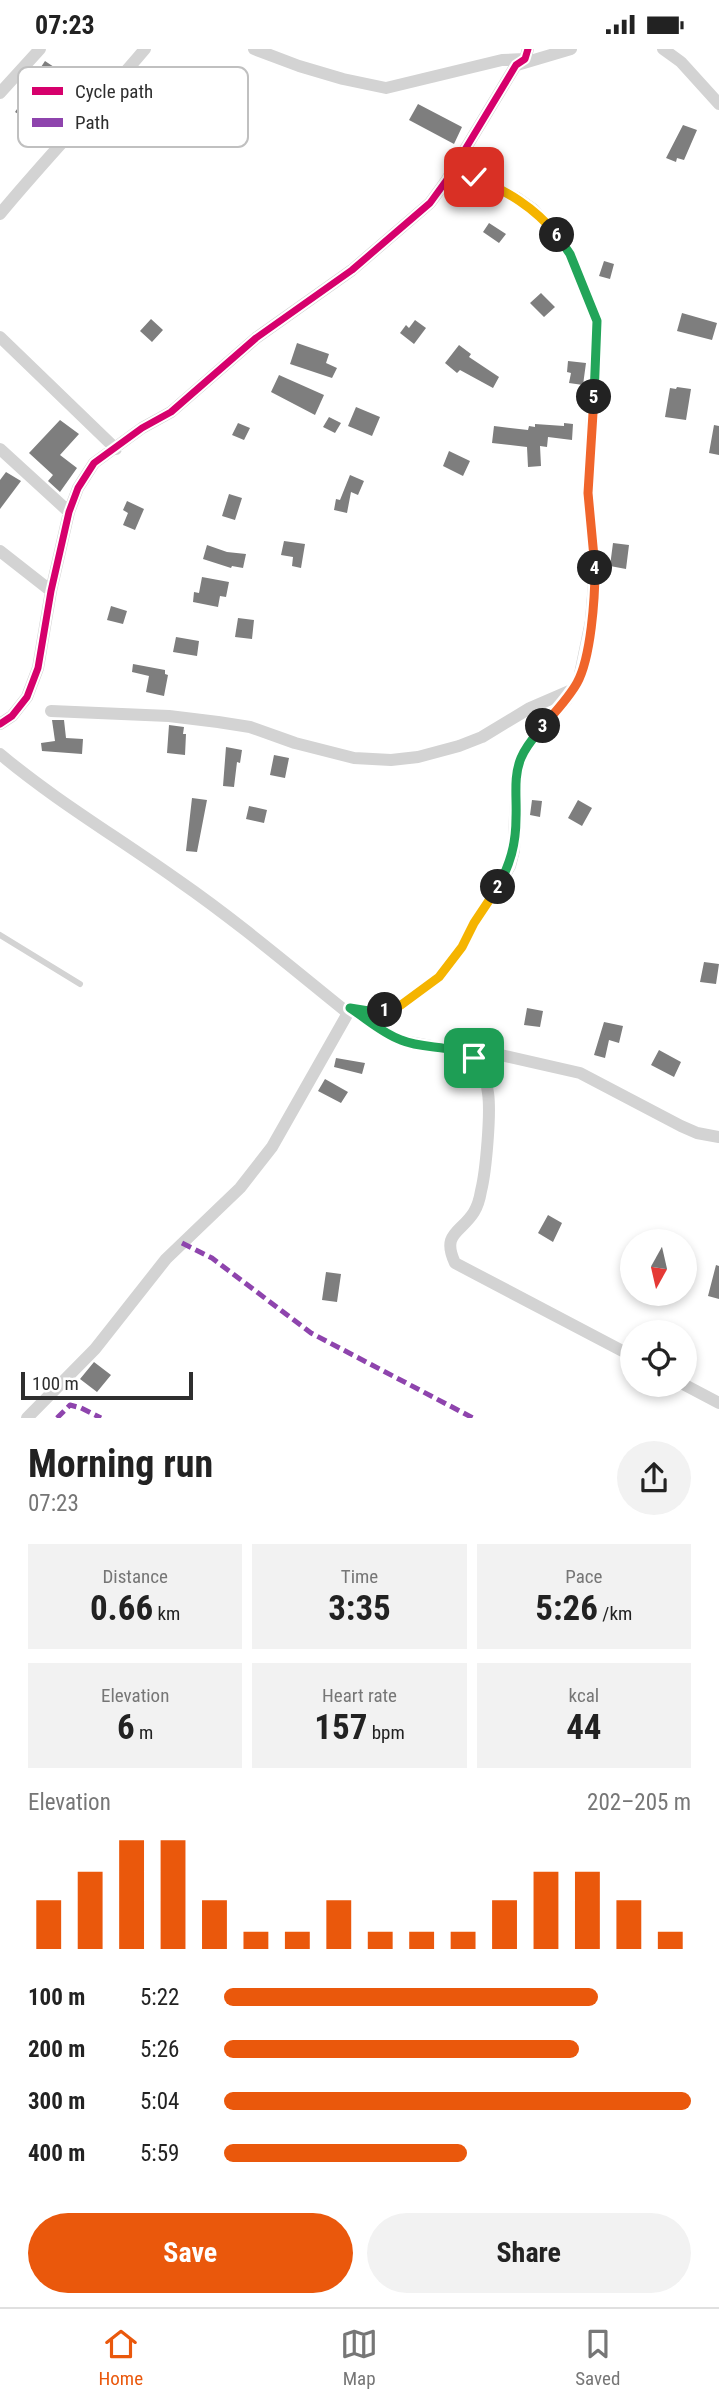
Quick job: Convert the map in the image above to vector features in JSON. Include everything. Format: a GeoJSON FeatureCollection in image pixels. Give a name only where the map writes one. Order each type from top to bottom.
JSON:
{"type":"FeatureCollection","features":[{"type":"Feature","properties":{"kind":"street"},"geometry":{"type":"LineString","coordinates":[[24,67],[40,49]]}},
{"type":"Feature","properties":{"kind":"street"},"geometry":{"type":"LineString","coordinates":[[130,67],[145,49]]}},
{"type":"Feature","properties":{"kind":"street"},"geometry":{"type":"LineString","coordinates":[[254,49],[299,66],[386,88],[502,60],[571,49]]}},
{"type":"Feature","properties":{"kind":"street"},"geometry":{"type":"LineString","coordinates":[[663,49],[681,62],[719,104]]}},
{"type":"Feature","properties":{"kind":"street"},"geometry":{"type":"LineString","coordinates":[[0,725],[12,716],[27,697],[38,668],[51,591],[69,512],[78,488],[94,463],[142,428],[171,412],[256,338],[352,270],[430,203],[523,58]]}},
{"type":"Feature","properties":{"kind":"street"},"geometry":{"type":"LineString","coordinates":[[0,93],[18,73]]}},
{"type":"Feature","properties":{"kind":"street"},"geometry":{"type":"LineString","coordinates":[[0,214],[58,147]]}},
{"type":"Feature","properties":{"kind":"street"},"geometry":{"type":"LineString","coordinates":[[349,1010],[375,1012],[401,1005],[439,977],[462,947],[510,866],[514,850],[516,780],[520,761],[527,746],[574,689],[579,679],[586,653],[594,591],[595,570],[588,493],[597,321],[570,254],[555,233],[534,210],[517,198],[474,177],[458,160]]}},
{"type":"Feature","properties":{"kind":"street"},"geometry":{"type":"LineString","coordinates":[[0,337],[116,449]]}},
{"type":"Feature","properties":{"kind":"street"},"geometry":{"type":"LineString","coordinates":[[0,449],[69,512]]}},
{"type":"Feature","properties":{"kind":"street"},"geometry":{"type":"LineString","coordinates":[[0,551],[51,591]]}},
{"type":"Feature","properties":{"kind":"street"},"geometry":{"type":"LineString","coordinates":[[51,711],[169,716],[218,722],[250,727],[295,743],[354,758],[391,760],[418,757],[482,737],[530,708],[574,689]]}},
{"type":"Feature","properties":{"kind":"street"},"geometry":{"type":"LineString","coordinates":[[0,754],[74,811],[178,880],[349,1010],[381,1030],[402,1041],[464,1052],[496,1054],[580,1073],[681,1126],[697,1133],[719,1137]]}},
{"type":"Feature","properties":{"kind":"street"},"geometry":{"type":"LineString","coordinates":[[27,1418],[96,1349],[166,1259],[240,1188],[272,1147],[349,1010]]}},
{"type":"Feature","properties":{"kind":"street"},"geometry":{"type":"LineString","coordinates":[[464,1052],[474,1058],[480,1068],[488,1094],[486,1151],[481,1191],[474,1212],[453,1235],[450,1245],[455,1263],[620,1350]]}},
{"type":"Feature","properties":{"kind":"street"},"geometry":{"type":"LineString","coordinates":[[697,1391],[719,1403]]}},
{"type":"Feature","properties":{"kind":"lane"},"geometry":{"type":"LineString","coordinates":[[0,935],[80,984]]}},
{"type":"Feature","properties":{"kind":"building"},"geometry":{"type":"Polygon","coordinates":[[[45,61],[54,67],[41,67],[45,61]]]}},
{"type":"Feature","properties":{"kind":"building"},"geometry":{"type":"Polygon","coordinates":[[[418,104],[462,127],[454,144],[409,120],[418,104]]]}},
{"type":"Feature","properties":{"kind":"building"},"geometry":{"type":"Polygon","coordinates":[[[683,125],[697,130],[684,160],[677,158],[676,162],[666,158],[683,125]]]}},
{"type":"Feature","properties":{"kind":"building"},"geometry":{"type":"Polygon","coordinates":[[[489,223],[506,234],[499,243],[483,232],[489,223]]]}},
{"type":"Feature","properties":{"kind":"building"},"geometry":{"type":"Polygon","coordinates":[[[604,261],[614,264],[610,279],[599,276],[604,261]]]}},
{"type":"Feature","properties":{"kind":"building"},"geometry":{"type":"Polygon","coordinates":[[[541,293],[555,307],[544,317],[530,303],[541,293]]]}},
{"type":"Feature","properties":{"kind":"building"},"geometry":{"type":"Polygon","coordinates":[[[682,313],[717,323],[712,340],[677,331],[682,313]]]}},
{"type":"Feature","properties":{"kind":"building"},"geometry":{"type":"Polygon","coordinates":[[[151,319],[163,330],[152,342],[140,331],[151,319]]]}},
{"type":"Feature","properties":{"kind":"building"},"geometry":{"type":"Polygon","coordinates":[[[415,320],[426,328],[414,344],[400,333],[406,325],[409,328],[415,320]]]}},
{"type":"Feature","properties":{"kind":"building"},"geometry":{"type":"Polygon","coordinates":[[[297,343],[329,354],[326,363],[337,368],[332,378],[290,364],[297,343]]]}},
{"type":"Feature","properties":{"kind":"building"},"geometry":{"type":"Polygon","coordinates":[[[459,345],[471,354],[469,357],[499,377],[493,388],[460,370],[457,373],[445,363],[459,345]]]}},
{"type":"Feature","properties":{"kind":"building"},"geometry":{"type":"Polygon","coordinates":[[[568,361],[586,363],[583,385],[569,383],[571,373],[567,372],[568,361]]]}},
{"type":"Feature","properties":{"kind":"building"},"geometry":{"type":"Polygon","coordinates":[[[279,375],[324,395],[315,415],[271,392],[279,375]]]}},
{"type":"Feature","properties":{"kind":"building"},"geometry":{"type":"Polygon","coordinates":[[[670,388],[691,389],[686,420],[665,417],[670,388]]]}},
{"type":"Feature","properties":{"kind":"building"},"geometry":{"type":"Polygon","coordinates":[[[356,407],[380,417],[372,436],[348,426],[356,407]]]}},
{"type":"Feature","properties":{"kind":"building"},"geometry":{"type":"Polygon","coordinates":[[[329,417],[341,423],[335,433],[323,427],[329,417]]]}},
{"type":"Feature","properties":{"kind":"building"},"geometry":{"type":"Polygon","coordinates":[[[60,420],[79,434],[60,455],[77,468],[60,492],[48,481],[53,475],[29,453],[60,420]]]}},
{"type":"Feature","properties":{"kind":"building"},"geometry":{"type":"Polygon","coordinates":[[[238,423],[250,428],[244,440],[232,435],[238,423]]]}},
{"type":"Feature","properties":{"kind":"building"},"geometry":{"type":"Polygon","coordinates":[[[564,423],[573,424],[572,440],[548,437],[547,447],[540,446],[541,466],[528,467],[527,447],[492,443],[494,426],[528,430],[529,426],[535,427],[535,424],[564,426],[564,423]]]}},
{"type":"Feature","properties":{"kind":"building"},"geometry":{"type":"Polygon","coordinates":[[[714,425],[719,426],[719,455],[709,453],[714,425]]]}},
{"type":"Feature","properties":{"kind":"building"},"geometry":{"type":"Polygon","coordinates":[[[449,451],[470,461],[463,476],[443,466],[449,451]]]}},
{"type":"Feature","properties":{"kind":"building"},"geometry":{"type":"Polygon","coordinates":[[[6,472],[21,481],[0,509],[0,480],[6,472]]]}},
{"type":"Feature","properties":{"kind":"building"},"geometry":{"type":"Polygon","coordinates":[[[350,475],[364,481],[358,495],[351,492],[347,513],[334,510],[336,499],[340,500],[350,475]]]}},
{"type":"Feature","properties":{"kind":"building"},"geometry":{"type":"Polygon","coordinates":[[[229,494],[242,498],[235,520],[222,516],[229,494]]]}},
{"type":"Feature","properties":{"kind":"building"},"geometry":{"type":"Polygon","coordinates":[[[127,501],[144,509],[135,530],[123,525],[128,513],[123,510],[127,501]]]}},
{"type":"Feature","properties":{"kind":"building"},"geometry":{"type":"Polygon","coordinates":[[[284,541],[305,544],[301,568],[292,566],[293,557],[281,555],[284,541]]]}},
{"type":"Feature","properties":{"kind":"building"},"geometry":{"type":"Polygon","coordinates":[[[613,543],[629,545],[626,569],[610,566],[613,543]]]}},
{"type":"Feature","properties":{"kind":"building"},"geometry":{"type":"Polygon","coordinates":[[[207,545],[227,552],[246,554],[243,568],[231,568],[203,559],[207,545]]]}},
{"type":"Feature","properties":{"kind":"building"},"geometry":{"type":"Polygon","coordinates":[[[202,577],[229,582],[226,597],[220,596],[218,607],[193,602],[194,592],[199,593],[202,577]]]}},
{"type":"Feature","properties":{"kind":"building"},"geometry":{"type":"Polygon","coordinates":[[[111,606],[127,611],[123,624],[107,620],[111,606]]]}},
{"type":"Feature","properties":{"kind":"building"},"geometry":{"type":"Polygon","coordinates":[[[238,618],[254,620],[252,639],[235,637],[238,618]]]}},
{"type":"Feature","properties":{"kind":"building"},"geometry":{"type":"Polygon","coordinates":[[[176,637],[199,641],[197,656],[173,652],[176,637]]]}},
{"type":"Feature","properties":{"kind":"building"},"geometry":{"type":"Polygon","coordinates":[[[133,664],[165,670],[168,675],[164,696],[146,692],[149,676],[132,672],[133,664]]]}},
{"type":"Feature","properties":{"kind":"building"},"geometry":{"type":"Polygon","coordinates":[[[52,720],[64,720],[66,738],[83,739],[82,754],[42,751],[41,743],[55,741],[52,720]]]}},
{"type":"Feature","properties":{"kind":"building"},"geometry":{"type":"Polygon","coordinates":[[[169,725],[184,727],[185,755],[167,753],[169,725]]]}},
{"type":"Feature","properties":{"kind":"building"},"geometry":{"type":"Polygon","coordinates":[[[226,747],[242,750],[240,763],[237,762],[234,787],[223,786],[226,747]]]}},
{"type":"Feature","properties":{"kind":"building"},"geometry":{"type":"Polygon","coordinates":[[[274,755],[289,758],[285,778],[270,775],[274,755]]]}},
{"type":"Feature","properties":{"kind":"building"},"geometry":{"type":"Polygon","coordinates":[[[192,798],[207,800],[197,852],[186,851],[192,798]]]}},
{"type":"Feature","properties":{"kind":"building"},"geometry":{"type":"Polygon","coordinates":[[[532,800],[542,801],[540,817],[530,815],[532,800]]]}},
{"type":"Feature","properties":{"kind":"building"},"geometry":{"type":"Polygon","coordinates":[[[578,800],[592,808],[582,826],[568,818],[578,800]]]}},
{"type":"Feature","properties":{"kind":"building"},"geometry":{"type":"Polygon","coordinates":[[[249,806],[267,810],[264,823],[246,819],[249,806]]]}},
{"type":"Feature","properties":{"kind":"building"},"geometry":{"type":"Polygon","coordinates":[[[704,962],[719,964],[716,984],[700,982],[704,962]]]}},
{"type":"Feature","properties":{"kind":"building"},"geometry":{"type":"Polygon","coordinates":[[[527,1008],[543,1011],[540,1027],[524,1025],[527,1008]]]}},
{"type":"Feature","properties":{"kind":"building"},"geometry":{"type":"Polygon","coordinates":[[[604,1022],[623,1026],[619,1043],[609,1040],[605,1058],[594,1055],[604,1022]]]}},
{"type":"Feature","properties":{"kind":"building"},"geometry":{"type":"Polygon","coordinates":[[[659,1050],[681,1062],[674,1077],[651,1065],[659,1050]]]}},
{"type":"Feature","properties":{"kind":"building"},"geometry":{"type":"Polygon","coordinates":[[[336,1058],[365,1063],[362,1074],[334,1067],[336,1058]]]}},
{"type":"Feature","properties":{"kind":"building"},"geometry":{"type":"Polygon","coordinates":[[[325,1079],[348,1092],[341,1103],[318,1091],[325,1079]]]}},
{"type":"Feature","properties":{"kind":"building"},"geometry":{"type":"Polygon","coordinates":[[[548,1215],[562,1223],[553,1242],[538,1233],[548,1215]]]}},
{"type":"Feature","properties":{"kind":"building"},"geometry":{"type":"Polygon","coordinates":[[[716,1265],[719,1266],[719,1299],[708,1296],[716,1265]]]}},
{"type":"Feature","properties":{"kind":"building"},"geometry":{"type":"Polygon","coordinates":[[[326,1272],[341,1274],[337,1302],[322,1300],[326,1272]]]}},
{"type":"Feature","properties":{"kind":"building"},"geometry":{"type":"Polygon","coordinates":[[[94,1362],[111,1375],[97,1392],[80,1379],[94,1362]]]}},
{"type":"Feature","properties":{"kind":"marked path"},"geometry":{"type":"LineString","coordinates":[[182,1243],[212,1258],[311,1333],[473,1418]]}},
{"type":"Feature","properties":{"kind":"marked path"},"geometry":{"type":"LineString","coordinates":[[57,1418],[70,1405],[101,1418]]}},
{"type":"Feature","properties":{"kind":"cycle path"},"geometry":{"type":"LineString","coordinates":[[0,724],[12,716],[27,697],[38,668],[51,591],[69,512],[78,488],[94,463],[142,428],[171,412],[256,338],[352,270],[430,203],[516,65],[525,59],[528,49]]}},
{"type":"Feature","properties":{"kind":"cycle path"},"geometry":{"type":"LineString","coordinates":[[350,1008],[375,1012],[401,1005],[439,977],[462,947],[510,866],[514,850],[516,780],[520,761],[527,746],[567,699],[579,679],[591,621],[595,570],[588,493],[597,321],[570,254],[555,233],[534,210],[517,198],[474,177],[458,160]]}},
{"type":"Feature","properties":{"kind":"route"},"geometry":{"type":"LineString","coordinates":[[474,177],[517,198],[534,210],[555,233],[570,254],[597,321],[588,493],[595,570],[591,621],[586,653],[574,689],[527,746],[520,761],[516,780],[514,850],[510,866],[462,947],[439,977],[401,1005],[375,1012],[350,1008],[402,1041],[464,1052],[474,1058]]}}]}
